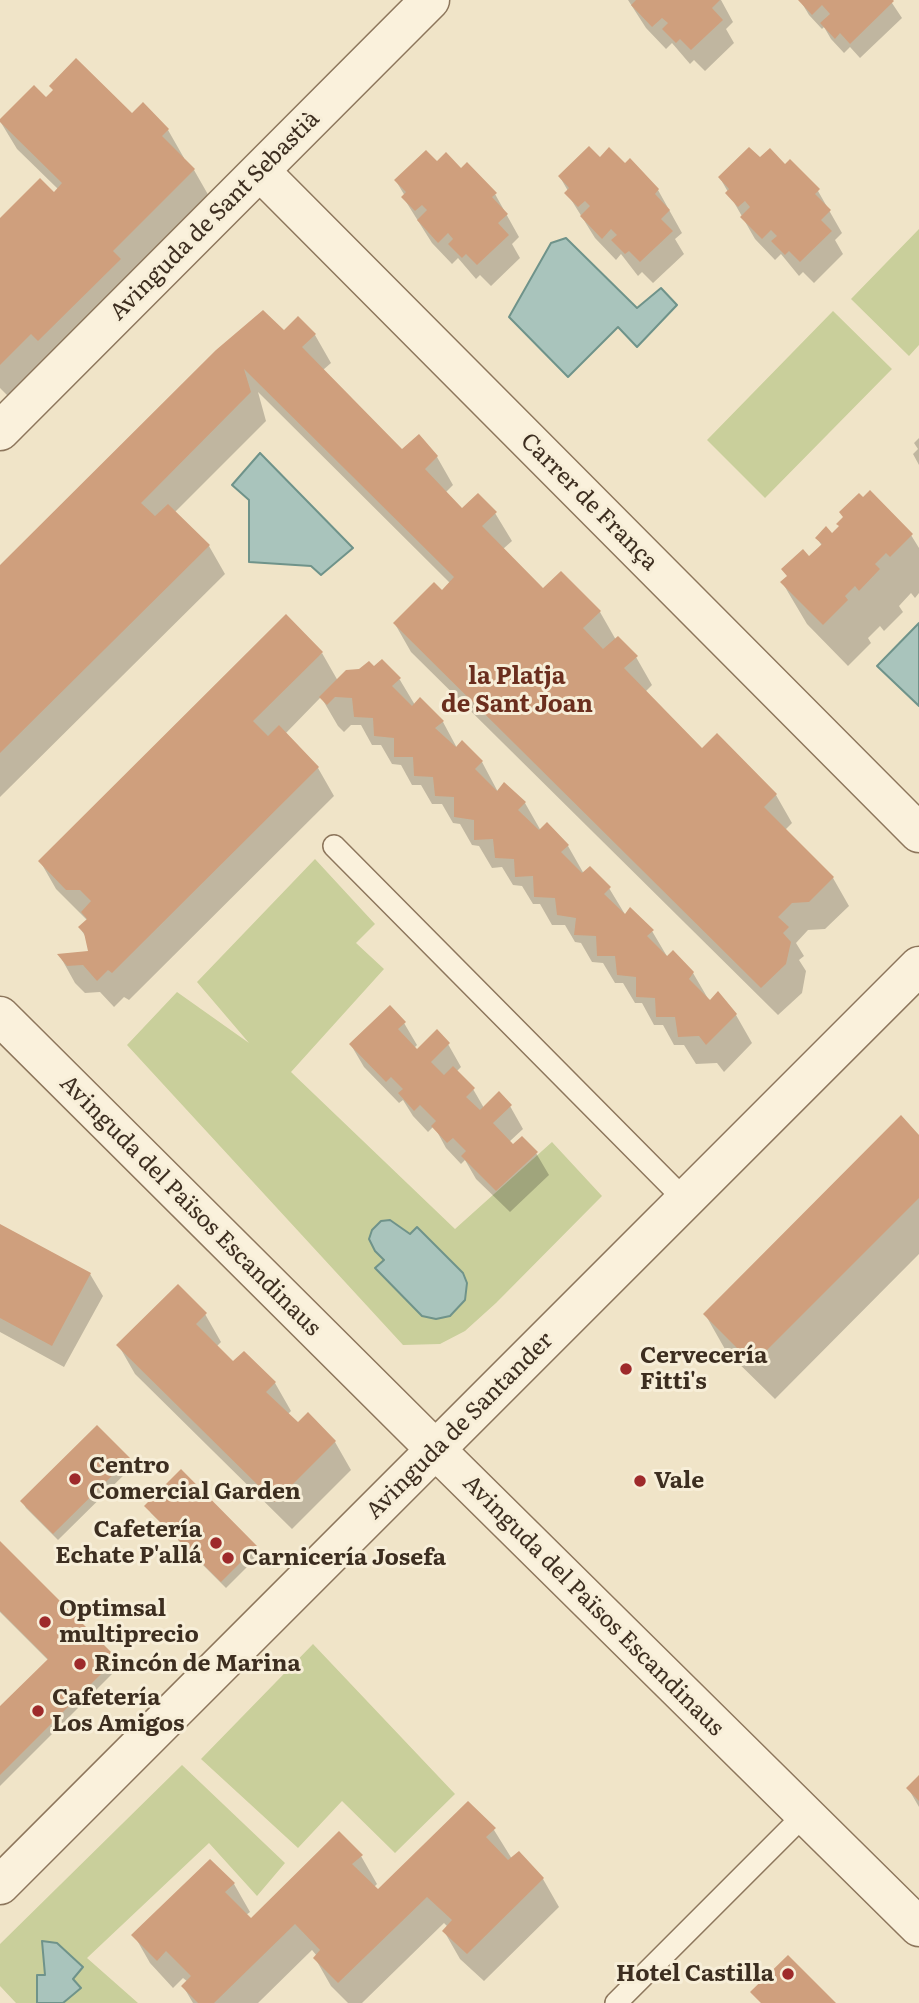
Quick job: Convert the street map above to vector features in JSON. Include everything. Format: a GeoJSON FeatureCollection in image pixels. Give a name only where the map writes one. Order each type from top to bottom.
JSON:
{"type":"FeatureCollection","features":[{"type":"Feature","properties":{"kind":"street","name":"Avinguda de Sant Sebastià"},"geometry":{"type":"LineString","coordinates":[[0,431],[430,0]]}},
{"type":"Feature","properties":{"kind":"street","name":"Carrer de França"},"geometry":{"type":"LineString","coordinates":[[260,171],[919,833]]}},
{"type":"Feature","properties":{"kind":"street","name":"Avinguda de Santander"},"geometry":{"type":"LineString","coordinates":[[0,1885],[919,966]]}},
{"type":"Feature","properties":{"kind":"street","name":"Avinguda del Països Escandinaus"},"geometry":{"type":"LineString","coordinates":[[0,1016],[919,1927]]}},
{"type":"Feature","properties":{"kind":"lane"},"geometry":{"type":"LineString","coordinates":[[334,846],[685,1200]]}},
{"type":"Feature","properties":{"kind":"lane"},"geometry":{"type":"LineString","coordinates":[[616,2003],[804,1815]]}},
{"type":"Feature","properties":{"kind":"green space"},"geometry":{"type":"Polygon","coordinates":[[[919,229],[919,345],[909,356],[851,299],[919,229]]]}},
{"type":"Feature","properties":{"kind":"green space"},"geometry":{"type":"Polygon","coordinates":[[[833,311],[892,369],[765,498],[707,440],[833,311]]]}},
{"type":"Feature","properties":{"kind":"green space"},"geometry":{"type":"Polygon","coordinates":[[[315,859],[375,924],[356,943],[384,969],[291,1072],[455,1229],[552,1142],[602,1196],[496,1303],[465,1331],[440,1344],[403,1345],[127,1045],[177,992],[249,1043],[197,982],[315,859]]]}},
{"type":"Feature","properties":{"kind":"green space"},"geometry":{"type":"Polygon","coordinates":[[[313,1644],[455,1794],[395,1853],[342,1801],[298,1848],[201,1759],[313,1644]]]}},
{"type":"Feature","properties":{"kind":"green space"},"geometry":{"type":"Polygon","coordinates":[[[182,1765],[285,1863],[257,1896],[209,1843],[87,1958],[138,2003],[16,2003],[0,1986],[0,1944],[182,1765]]]}},
{"type":"Feature","properties":{"kind":"water"},"geometry":{"type":"Polygon","coordinates":[[[566,238],[637,308],[661,288],[677,305],[637,347],[618,327],[568,377],[509,317],[551,243],[566,238]]]}},
{"type":"Feature","properties":{"kind":"water"},"geometry":{"type":"Polygon","coordinates":[[[260,453],[353,548],[321,575],[311,566],[249,562],[249,500],[232,485],[260,453]]]}},
{"type":"Feature","properties":{"kind":"water"},"geometry":{"type":"Polygon","coordinates":[[[919,623],[919,706],[877,666],[919,623]]]}},
{"type":"Feature","properties":{"kind":"water"},"geometry":{"type":"Polygon","coordinates":[[[390,1220],[410,1234],[417,1227],[463,1273],[467,1283],[465,1300],[450,1316],[436,1319],[422,1316],[375,1268],[384,1260],[369,1239],[372,1230],[381,1221],[390,1220]]]}},
{"type":"Feature","properties":{"kind":"water"},"geometry":{"type":"Polygon","coordinates":[[[42,1941],[57,1943],[83,1967],[73,1979],[81,1988],[63,2003],[37,2003],[37,1975],[45,1975],[42,1941]]]}},
{"type":"Feature","properties":{"kind":"building"},"geometry":{"type":"Polygon","coordinates":[[[636,0],[720,0],[712,8],[723,20],[691,50],[680,39],[676,43],[662,29],[668,23],[662,18],[652,27],[631,5],[636,0]]]}},
{"type":"Feature","properties":{"kind":"building"},"geometry":{"type":"Polygon","coordinates":[[[798,0],[894,1],[850,44],[840,33],[835,39],[820,23],[830,14],[822,5],[812,15],[798,0]]]}},
{"type":"Feature","properties":{"kind":"building"},"geometry":{"type":"Polygon","coordinates":[[[76,58],[132,113],[143,102],[169,129],[162,136],[195,169],[113,251],[121,259],[38,341],[31,334],[0,365],[0,218],[40,178],[54,192],[62,183],[0,119],[34,85],[46,97],[53,90],[49,86],[76,58]]]}},
{"type":"Feature","properties":{"kind":"building"},"geometry":{"type":"Polygon","coordinates":[[[589,146],[600,157],[609,147],[625,163],[630,158],[659,189],[655,194],[670,210],[661,219],[673,231],[640,262],[629,251],[625,254],[611,240],[617,235],[611,229],[602,239],[580,216],[590,206],[585,201],[578,207],[564,193],[569,188],[558,176],[589,146]]]}},
{"type":"Feature","properties":{"kind":"building"},"geometry":{"type":"Polygon","coordinates":[[[749,147],[760,157],[770,148],[785,164],[790,159],[820,189],[815,194],[831,210],[821,220],[832,231],[800,262],[789,251],[785,255],[771,241],[777,236],[771,230],[762,239],[740,217],[750,207],[745,201],[738,207],[725,193],[729,189],[718,177],[749,147]]]}},
{"type":"Feature","properties":{"kind":"building"},"geometry":{"type":"Polygon","coordinates":[[[426,150],[437,161],[446,152],[461,168],[467,162],[497,193],[492,197],[508,214],[498,223],[509,235],[477,265],[466,254],[462,258],[448,244],[453,239],[448,233],[438,243],[417,220],[427,210],[422,205],[415,211],[401,197],[406,192],[394,180],[426,150]]]}},
{"type":"Feature","properties":{"kind":"building"},"geometry":{"type":"Polygon","coordinates":[[[263,310],[284,330],[298,316],[316,334],[302,347],[402,449],[419,434],[438,456],[425,469],[462,508],[478,493],[497,512],[482,526],[543,588],[561,571],[601,611],[583,628],[603,649],[618,636],[638,656],[624,668],[702,748],[717,733],[777,794],[764,807],[834,877],[809,902],[792,903],[778,917],[789,927],[783,933],[791,942],[786,964],[761,988],[393,623],[434,582],[442,590],[454,577],[244,369],[251,392],[141,503],[155,516],[168,504],[210,545],[0,753],[0,565],[216,350],[263,310]]]}},
{"type":"Feature","properties":{"kind":"building"},"geometry":{"type":"Polygon","coordinates":[[[870,490],[913,534],[890,557],[886,553],[875,564],[880,569],[859,591],[855,586],[845,596],[848,600],[823,625],[780,582],[787,576],[781,569],[803,549],[809,556],[822,544],[815,538],[826,526],[832,533],[843,517],[839,512],[859,493],[863,497],[870,490]]]}},
{"type":"Feature","properties":{"kind":"building"},"geometry":{"type":"Polygon","coordinates":[[[286,614],[323,652],[253,721],[268,736],[279,725],[319,767],[112,973],[108,970],[97,981],[83,965],[67,966],[57,954],[88,951],[84,933],[78,927],[87,919],[81,912],[91,901],[80,890],[66,890],[38,861],[286,614]]]}},
{"type":"Feature","properties":{"kind":"building"},"geometry":{"type":"Polygon","coordinates":[[[382,659],[401,678],[392,686],[412,706],[420,697],[444,721],[435,728],[456,747],[462,740],[483,761],[475,769],[497,791],[504,782],[526,802],[518,810],[539,830],[547,822],[569,845],[561,852],[582,873],[590,866],[611,887],[604,894],[625,914],[630,907],[654,930],[647,936],[667,956],[673,950],[694,972],[689,979],[710,1000],[718,991],[737,1014],[706,1045],[699,1036],[678,1037],[675,1017],[656,1017],[655,998],[636,997],[636,977],[617,975],[615,956],[597,956],[596,936],[574,935],[576,918],[557,915],[555,898],[534,897],[533,876],[515,877],[514,859],[495,858],[493,839],[474,840],[474,820],[454,817],[454,797],[435,796],[433,777],[414,776],[413,757],[394,757],[394,738],[374,736],[373,718],[354,717],[352,698],[335,697],[327,705],[319,697],[346,670],[359,669],[369,661],[374,666],[382,659]]]}},
{"type":"Feature","properties":{"kind":"building"},"geometry":{"type":"Polygon","coordinates":[[[390,1005],[406,1022],[398,1029],[417,1049],[437,1029],[450,1043],[431,1062],[444,1075],[453,1066],[475,1088],[466,1097],[480,1110],[499,1091],[512,1105],[493,1123],[513,1144],[522,1136],[538,1152],[496,1191],[461,1156],[466,1151],[453,1138],[447,1143],[431,1126],[436,1121],[420,1105],[414,1111],[398,1093],[403,1089],[391,1077],[386,1082],[349,1044],[390,1005]]]}},
{"type":"Feature","properties":{"kind":"building"},"geometry":{"type":"Polygon","coordinates":[[[901,1115],[919,1135],[919,1198],[753,1364],[703,1314],[901,1115]]]}},
{"type":"Feature","properties":{"kind":"building"},"geometry":{"type":"Polygon","coordinates":[[[0,1224],[91,1273],[52,1346],[0,1318],[0,1224]]]}},
{"type":"Feature","properties":{"kind":"building"},"geometry":{"type":"Polygon","coordinates":[[[178,1284],[207,1313],[196,1324],[233,1361],[244,1351],[276,1382],[266,1392],[298,1422],[308,1412],[336,1441],[275,1502],[116,1345],[178,1284]]]}},
{"type":"Feature","properties":{"kind":"building"},"geometry":{"type":"Polygon","coordinates":[[[97,1425],[130,1458],[53,1534],[20,1501],[97,1425]]]}},
{"type":"Feature","properties":{"kind":"building"},"geometry":{"type":"Polygon","coordinates":[[[181,1469],[257,1546],[221,1582],[144,1506],[181,1469]]]}},
{"type":"Feature","properties":{"kind":"building"},"geometry":{"type":"Polygon","coordinates":[[[0,1541],[117,1658],[0,1775],[0,1706],[48,1659],[0,1611],[0,1541]]]}},
{"type":"Feature","properties":{"kind":"building"},"geometry":{"type":"Polygon","coordinates":[[[919,1775],[919,1801],[906,1788],[919,1775]]]}},
{"type":"Feature","properties":{"kind":"building"},"geometry":{"type":"Polygon","coordinates":[[[468,1801],[496,1828],[486,1837],[508,1860],[519,1851],[544,1878],[467,1954],[442,1931],[452,1920],[427,1897],[338,1983],[313,1958],[320,1950],[295,1924],[214,2003],[198,2003],[181,1986],[191,1976],[166,1951],[157,1961],[131,1935],[210,1859],[235,1883],[225,1892],[251,1918],[339,1831],[363,1855],[352,1864],[378,1889],[468,1801]]]}},
{"type":"Feature","properties":{"kind":"building","name":"Hotel Castilla"},"geometry":{"type":"Polygon","coordinates":[[[788,1955],[836,2003],[761,2003],[750,1992],[788,1955]]]}},
{"type":"Feature","properties":{"kind":"place","name":"Cervecería Fitti's"},"geometry":{"type":"Point","coordinates":[626,1369]}},
{"type":"Feature","properties":{"kind":"place","name":"Centro Comercial Garden"},"geometry":{"type":"Point","coordinates":[75,1479]}},
{"type":"Feature","properties":{"kind":"place","name":"Vale"},"geometry":{"type":"Point","coordinates":[640,1481]}},
{"type":"Feature","properties":{"kind":"place","name":"Cafetería Echate P'allá"},"geometry":{"type":"Point","coordinates":[216,1543]}},
{"type":"Feature","properties":{"kind":"place","name":"Carnicería Josefa"},"geometry":{"type":"Point","coordinates":[228,1558]}},
{"type":"Feature","properties":{"kind":"place","name":"Optimsal multiprecio"},"geometry":{"type":"Point","coordinates":[45,1622]}},
{"type":"Feature","properties":{"kind":"place","name":"Rincón de Marina"},"geometry":{"type":"Point","coordinates":[80,1664]}},
{"type":"Feature","properties":{"kind":"place","name":"Cafetería Los Amigos"},"geometry":{"type":"Point","coordinates":[38,1711]}},
{"type":"Feature","properties":{"kind":"place","name":"Hotel Castilla"},"geometry":{"type":"Point","coordinates":[788,1974]}},
{"type":"Feature","properties":{"kind":"district","name":"la Platja de Sant Joan"},"geometry":{"type":"Point","coordinates":[517,691]}}]}
